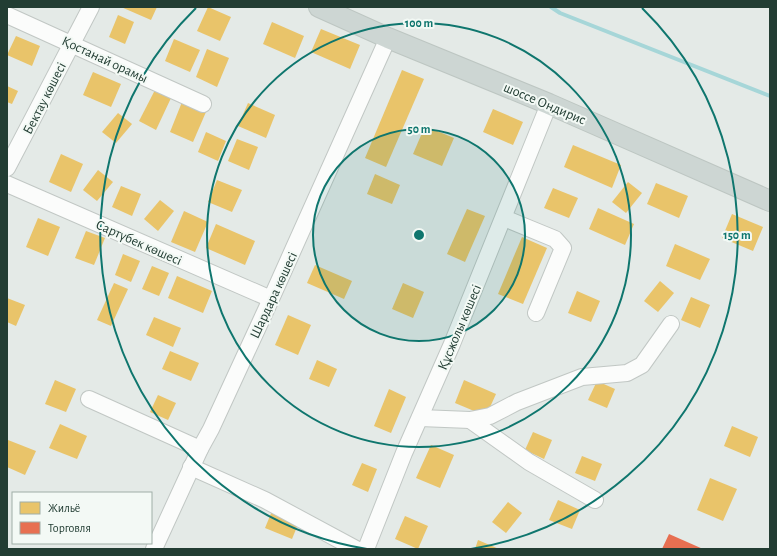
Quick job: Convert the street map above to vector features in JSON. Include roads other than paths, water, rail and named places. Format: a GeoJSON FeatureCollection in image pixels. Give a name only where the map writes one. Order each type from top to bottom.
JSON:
{"type":"FeatureCollection","features":[{"type":"Feature","properties":{"kind":"main road","name":"шоссе Ондирис"},"geometry":{"type":"LineString","coordinates":[[319,7],[388,38],[549,104],[770,201]]}},
{"type":"Feature","properties":{"kind":"street","name":"Бектау көшесі"},"geometry":{"type":"LineString","coordinates":[[7,168],[91,7]]}},
{"type":"Feature","properties":{"kind":"street","name":"Қостанай орамы"},"geometry":{"type":"LineString","coordinates":[[7,15],[203,104]]}},
{"type":"Feature","properties":{"kind":"street","name":"Шардара көшесі"},"geometry":{"type":"LineString","coordinates":[[154,549],[191,467],[271,300],[388,38]]}},
{"type":"Feature","properties":{"kind":"street","name":"Құсжолы көшесі"},"geometry":{"type":"LineString","coordinates":[[365,549],[404,453],[452,344],[549,104]]}},
{"type":"Feature","properties":{"kind":"street","name":"Сартүбек көшесі"},"geometry":{"type":"LineString","coordinates":[[7,184],[271,300]]}},
{"type":"Feature","properties":{"kind":"street"},"geometry":{"type":"LineString","coordinates":[[504,218],[554,239],[563,248],[536,313]]}},
{"type":"Feature","properties":{"kind":"street"},"geometry":{"type":"LineString","coordinates":[[420,418],[470,420],[490,416],[517,402],[582,377],[628,373],[642,366],[671,324]]}},
{"type":"Feature","properties":{"kind":"street"},"geometry":{"type":"LineString","coordinates":[[89,399],[200,449]]}},
{"type":"Feature","properties":{"kind":"street"},"geometry":{"type":"LineString","coordinates":[[470,420],[529,462],[596,500]]}},
{"type":"Feature","properties":{"kind":"street"},"geometry":{"type":"LineString","coordinates":[[191,467],[265,500],[365,549]]}},
{"type":"Feature","properties":{"kind":"waterway"},"geometry":{"type":"LineString","coordinates":[[551,7],[560,13],[770,96]]}}]}
